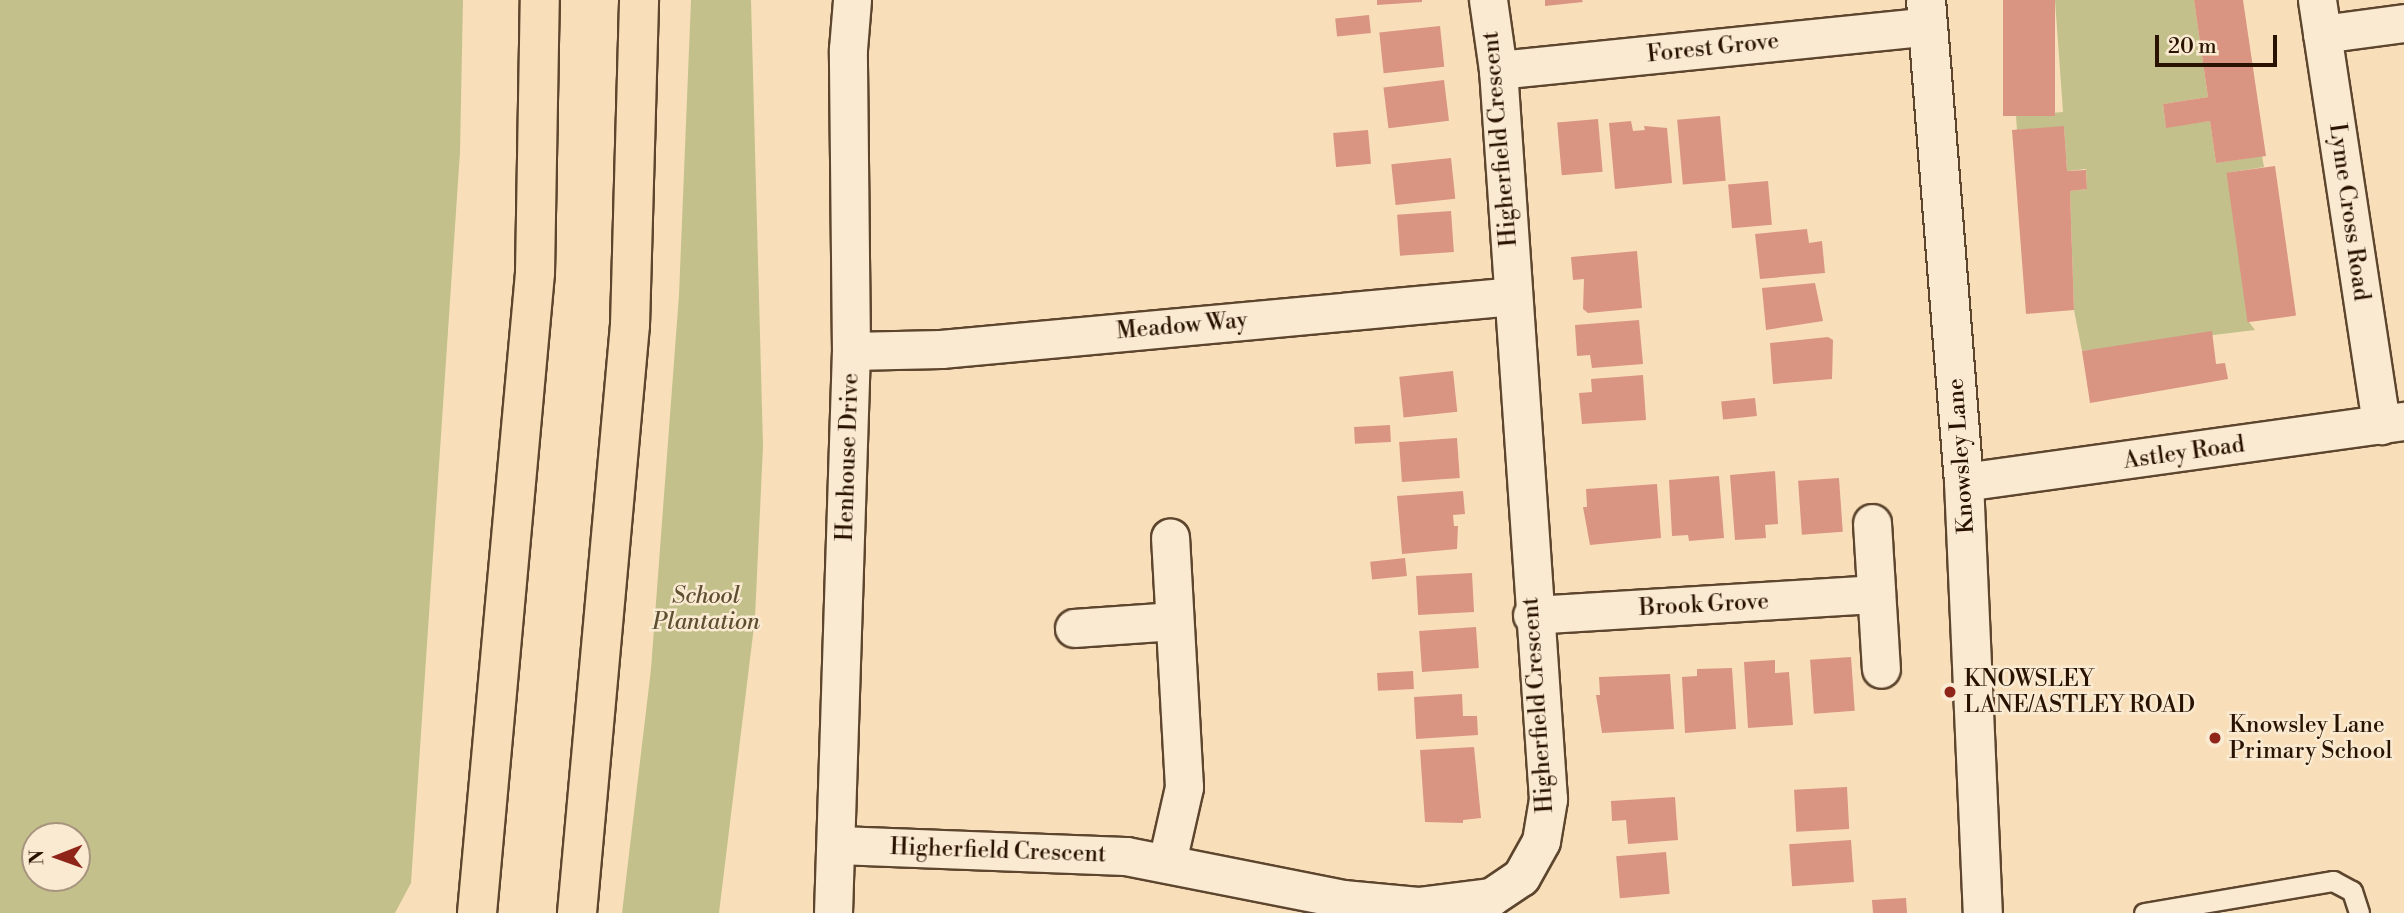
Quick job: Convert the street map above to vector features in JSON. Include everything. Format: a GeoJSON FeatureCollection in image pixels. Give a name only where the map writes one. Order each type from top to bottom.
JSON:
{"type":"FeatureCollection","features":[{"type":"Feature","properties":{"kind":"highway"},"geometry":{"type":"LineString","coordinates":[[477,913],[535,273],[540,0]]}},
{"type":"Feature","properties":{"kind":"highway"},"geometry":{"type":"LineString","coordinates":[[577,913],[630,325],[639,0]]}},
{"type":"Feature","properties":{"kind":"main road","name":"Knowsley Lane"},"geometry":{"type":"LineString","coordinates":[[1927,13],[1964,482],[1983,913]]}},
{"type":"Feature","properties":{"kind":"street","name":"Henhouse Drive"},"geometry":{"type":"LineString","coordinates":[[833,913],[851,351],[848,49],[852,0]]}},
{"type":"Feature","properties":{"kind":"street","name":"Higherfield Crescent"},"geometry":{"type":"LineString","coordinates":[[837,845],[1126,856],[1384,904],[1449,904],[1508,889],[1532,860],[1546,820],[1498,70],[1488,0]]}},
{"type":"Feature","properties":{"kind":"street","name":"Forest Grove"},"geometry":{"type":"LineString","coordinates":[[1498,70],[1927,13]]}},
{"type":"Feature","properties":{"kind":"street"},"geometry":{"type":"LineString","coordinates":[[2320,17],[2404,23]]}},
{"type":"Feature","properties":{"kind":"street","name":"Lyme Cross Road"},"geometry":{"type":"LineString","coordinates":[[2320,17],[2392,423]]}},
{"type":"Feature","properties":{"kind":"street","name":"Meadow Way"},"geometry":{"type":"LineString","coordinates":[[851,351],[941,349],[1513,296]]}},
{"type":"Feature","properties":{"kind":"street","name":"Astley Road"},"geometry":{"type":"LineString","coordinates":[[1964,482],[2392,423]]}},
{"type":"Feature","properties":{"kind":"street"},"geometry":{"type":"LineString","coordinates":[[1872,523],[1881,669]]}},
{"type":"Feature","properties":{"kind":"street"},"geometry":{"type":"LineString","coordinates":[[1167,862],[1184,787],[1170,537]]}},
{"type":"Feature","properties":{"kind":"street","name":"Brook Grove"},"geometry":{"type":"LineString","coordinates":[[1532,615],[1875,594]]}},
{"type":"Feature","properties":{"kind":"street"},"geometry":{"type":"LineString","coordinates":[[1074,628],[1174,621]]}},
{"type":"Feature","properties":{"kind":"lane"},"geometry":{"type":"LineString","coordinates":[[2144,913],[2333,881],[2352,891],[2359,913]]}},
{"type":"Feature","properties":{"kind":"green space"},"geometry":{"type":"Polygon","coordinates":[[[0,0],[463,0],[460,152],[411,883],[395,913],[0,913],[0,0]]]}},
{"type":"Feature","properties":{"kind":"green space","name":"School Plantation"},"geometry":{"type":"Polygon","coordinates":[[[691,0],[751,0],[763,446],[755,618],[719,913],[622,913],[651,669],[679,295],[691,0]]]}},
{"type":"Feature","properties":{"kind":"green space"},"geometry":{"type":"Polygon","coordinates":[[[2055,0],[2194,0],[2208,97],[2163,104],[2166,127],[2210,121],[2216,163],[2262,156],[2264,167],[2227,173],[2249,322],[2255,330],[2082,351],[2074,310],[2070,191],[2087,189],[2086,169],[2067,171],[2064,127],[2017,130],[2016,116],[2063,112],[2055,0]]]}},
{"type":"Feature","properties":{"kind":"building"},"geometry":{"type":"Polygon","coordinates":[[[1377,0],[1422,0],[1422,2],[1377,5],[1377,0]]]}},
{"type":"Feature","properties":{"kind":"building"},"geometry":{"type":"Polygon","coordinates":[[[1545,0],[1582,0],[1583,2],[1545,6],[1545,0]]]}},
{"type":"Feature","properties":{"kind":"building"},"geometry":{"type":"Polygon","coordinates":[[[2003,0],[2055,0],[2055,116],[2003,116],[2003,0]]]}},
{"type":"Feature","properties":{"kind":"building"},"geometry":{"type":"Polygon","coordinates":[[[2194,0],[2243,0],[2266,156],[2216,163],[2210,121],[2166,128],[2163,104],[2208,97],[2194,0]]]}},
{"type":"Feature","properties":{"kind":"building"},"geometry":{"type":"Polygon","coordinates":[[[1369,15],[1371,33],[1337,36],[1335,19],[1369,15]]]}},
{"type":"Feature","properties":{"kind":"building"},"geometry":{"type":"Polygon","coordinates":[[[1440,26],[1444,67],[1384,73],[1379,32],[1440,26]]]}},
{"type":"Feature","properties":{"kind":"building"},"geometry":{"type":"Polygon","coordinates":[[[1444,80],[1449,121],[1388,128],[1383,87],[1444,80]]]}},
{"type":"Feature","properties":{"kind":"building"},"geometry":{"type":"Polygon","coordinates":[[[1720,116],[1726,181],[1683,185],[1677,120],[1720,116]]]}},
{"type":"Feature","properties":{"kind":"building"},"geometry":{"type":"Polygon","coordinates":[[[1598,119],[1603,172],[1562,175],[1557,123],[1598,119]]]}},
{"type":"Feature","properties":{"kind":"building"},"geometry":{"type":"Polygon","coordinates":[[[1631,121],[1633,131],[1645,130],[1644,126],[1667,128],[1672,183],[1615,189],[1609,123],[1631,121]]]}},
{"type":"Feature","properties":{"kind":"building"},"geometry":{"type":"Polygon","coordinates":[[[2064,126],[2067,171],[2086,170],[2087,189],[2070,191],[2074,310],[2026,314],[2012,130],[2064,126]]]}},
{"type":"Feature","properties":{"kind":"building"},"geometry":{"type":"Polygon","coordinates":[[[1368,130],[1371,164],[1336,167],[1333,133],[1368,130]]]}},
{"type":"Feature","properties":{"kind":"building"},"geometry":{"type":"Polygon","coordinates":[[[1451,158],[1455,199],[1396,205],[1391,164],[1451,158]]]}},
{"type":"Feature","properties":{"kind":"building"},"geometry":{"type":"Polygon","coordinates":[[[2275,166],[2296,316],[2247,322],[2226,173],[2275,166]]]}},
{"type":"Feature","properties":{"kind":"building"},"geometry":{"type":"Polygon","coordinates":[[[1768,181],[1772,225],[1732,228],[1728,184],[1768,181]]]}},
{"type":"Feature","properties":{"kind":"building"},"geometry":{"type":"Polygon","coordinates":[[[1451,211],[1454,252],[1400,256],[1397,215],[1451,211]]]}},
{"type":"Feature","properties":{"kind":"building"},"geometry":{"type":"Polygon","coordinates":[[[1807,229],[1809,243],[1822,241],[1825,273],[1760,279],[1755,234],[1807,229]]]}},
{"type":"Feature","properties":{"kind":"building"},"geometry":{"type":"Polygon","coordinates":[[[1637,251],[1642,308],[1588,313],[1583,309],[1584,279],[1573,280],[1571,257],[1637,251]]]}},
{"type":"Feature","properties":{"kind":"building"},"geometry":{"type":"Polygon","coordinates":[[[1815,283],[1823,321],[1766,330],[1762,288],[1815,283]]]}},
{"type":"Feature","properties":{"kind":"building"},"geometry":{"type":"Polygon","coordinates":[[[1639,320],[1643,364],[1592,368],[1590,355],[1577,356],[1575,325],[1639,320]]]}},
{"type":"Feature","properties":{"kind":"building"},"geometry":{"type":"Polygon","coordinates":[[[2212,331],[2216,364],[2225,363],[2228,379],[2090,403],[2082,351],[2212,331]]]}},
{"type":"Feature","properties":{"kind":"building"},"geometry":{"type":"Polygon","coordinates":[[[1828,337],[1833,340],[1832,379],[1773,384],[1770,343],[1828,337]]]}},
{"type":"Feature","properties":{"kind":"building"},"geometry":{"type":"Polygon","coordinates":[[[1453,371],[1457,412],[1404,417],[1399,377],[1453,371]]]}},
{"type":"Feature","properties":{"kind":"building"},"geometry":{"type":"Polygon","coordinates":[[[1643,375],[1646,420],[1582,424],[1579,393],[1592,392],[1591,379],[1643,375]]]}},
{"type":"Feature","properties":{"kind":"building"},"geometry":{"type":"Polygon","coordinates":[[[1755,398],[1757,416],[1723,419],[1721,402],[1755,398]]]}},
{"type":"Feature","properties":{"kind":"building"},"geometry":{"type":"Polygon","coordinates":[[[1390,425],[1391,442],[1355,444],[1354,427],[1390,425]]]}},
{"type":"Feature","properties":{"kind":"building"},"geometry":{"type":"Polygon","coordinates":[[[1457,438],[1460,478],[1402,482],[1399,442],[1457,438]]]}},
{"type":"Feature","properties":{"kind":"building"},"geometry":{"type":"Polygon","coordinates":[[[1775,471],[1778,524],[1765,525],[1766,538],[1735,540],[1730,475],[1775,471]]]}},
{"type":"Feature","properties":{"kind":"building"},"geometry":{"type":"Polygon","coordinates":[[[1719,476],[1724,538],[1689,541],[1688,535],[1672,536],[1669,480],[1719,476]]]}},
{"type":"Feature","properties":{"kind":"building"},"geometry":{"type":"Polygon","coordinates":[[[1839,478],[1843,532],[1802,535],[1798,481],[1839,478]]]}},
{"type":"Feature","properties":{"kind":"building"},"geometry":{"type":"Polygon","coordinates":[[[1657,484],[1661,538],[1590,545],[1583,507],[1587,507],[1586,489],[1657,484]]]}},
{"type":"Feature","properties":{"kind":"building"},"geometry":{"type":"Polygon","coordinates":[[[1463,491],[1465,514],[1453,515],[1454,526],[1458,526],[1457,549],[1402,554],[1397,496],[1463,491]]]}},
{"type":"Feature","properties":{"kind":"building"},"geometry":{"type":"Polygon","coordinates":[[[1405,558],[1407,576],[1372,580],[1370,562],[1405,558]]]}},
{"type":"Feature","properties":{"kind":"building"},"geometry":{"type":"Polygon","coordinates":[[[1472,573],[1474,612],[1418,615],[1416,576],[1472,573]]]}},
{"type":"Feature","properties":{"kind":"building"},"geometry":{"type":"Polygon","coordinates":[[[1476,627],[1479,668],[1422,672],[1419,631],[1476,627]]]}},
{"type":"Feature","properties":{"kind":"building"},"geometry":{"type":"Polygon","coordinates":[[[1851,657],[1855,711],[1814,714],[1810,660],[1851,657]]]}},
{"type":"Feature","properties":{"kind":"building"},"geometry":{"type":"Polygon","coordinates":[[[1775,660],[1775,673],[1789,672],[1793,725],[1748,728],[1744,662],[1775,660]]]}},
{"type":"Feature","properties":{"kind":"building"},"geometry":{"type":"Polygon","coordinates":[[[1732,668],[1736,729],[1685,733],[1682,677],[1697,676],[1697,669],[1732,668]]]}},
{"type":"Feature","properties":{"kind":"building"},"geometry":{"type":"Polygon","coordinates":[[[1413,671],[1414,689],[1378,691],[1377,673],[1413,671]]]}},
{"type":"Feature","properties":{"kind":"building"},"geometry":{"type":"Polygon","coordinates":[[[1670,674],[1674,729],[1602,733],[1596,695],[1600,695],[1599,677],[1670,674]]]}},
{"type":"Feature","properties":{"kind":"building"},"geometry":{"type":"Polygon","coordinates":[[[1462,694],[1463,716],[1477,716],[1478,735],[1416,739],[1414,697],[1462,694]]]}},
{"type":"Feature","properties":{"kind":"building"},"geometry":{"type":"Polygon","coordinates":[[[1474,747],[1481,818],[1463,820],[1463,823],[1425,822],[1420,750],[1474,747]]]}},
{"type":"Feature","properties":{"kind":"building"},"geometry":{"type":"Polygon","coordinates":[[[1847,787],[1849,829],[1796,832],[1794,790],[1847,787]]]}},
{"type":"Feature","properties":{"kind":"building"},"geometry":{"type":"Polygon","coordinates":[[[1675,797],[1678,840],[1628,844],[1626,820],[1612,821],[1611,801],[1675,797]]]}},
{"type":"Feature","properties":{"kind":"building"},"geometry":{"type":"Polygon","coordinates":[[[1851,840],[1854,882],[1792,886],[1789,844],[1851,840]]]}},
{"type":"Feature","properties":{"kind":"building"},"geometry":{"type":"Polygon","coordinates":[[[1666,852],[1670,894],[1620,898],[1616,856],[1666,852]]]}},
{"type":"Feature","properties":{"kind":"building"},"geometry":{"type":"Polygon","coordinates":[[[1906,898],[1907,913],[1873,913],[1872,900],[1906,898]]]}},
{"type":"Feature","properties":{"kind":"place","name":"KNOWSLEY LANE/ASTLEY ROAD"},"geometry":{"type":"Point","coordinates":[1950,692]}},
{"type":"Feature","properties":{"kind":"place","name":"Knowsley Lane Primary School"},"geometry":{"type":"Point","coordinates":[2215,738]}}]}
